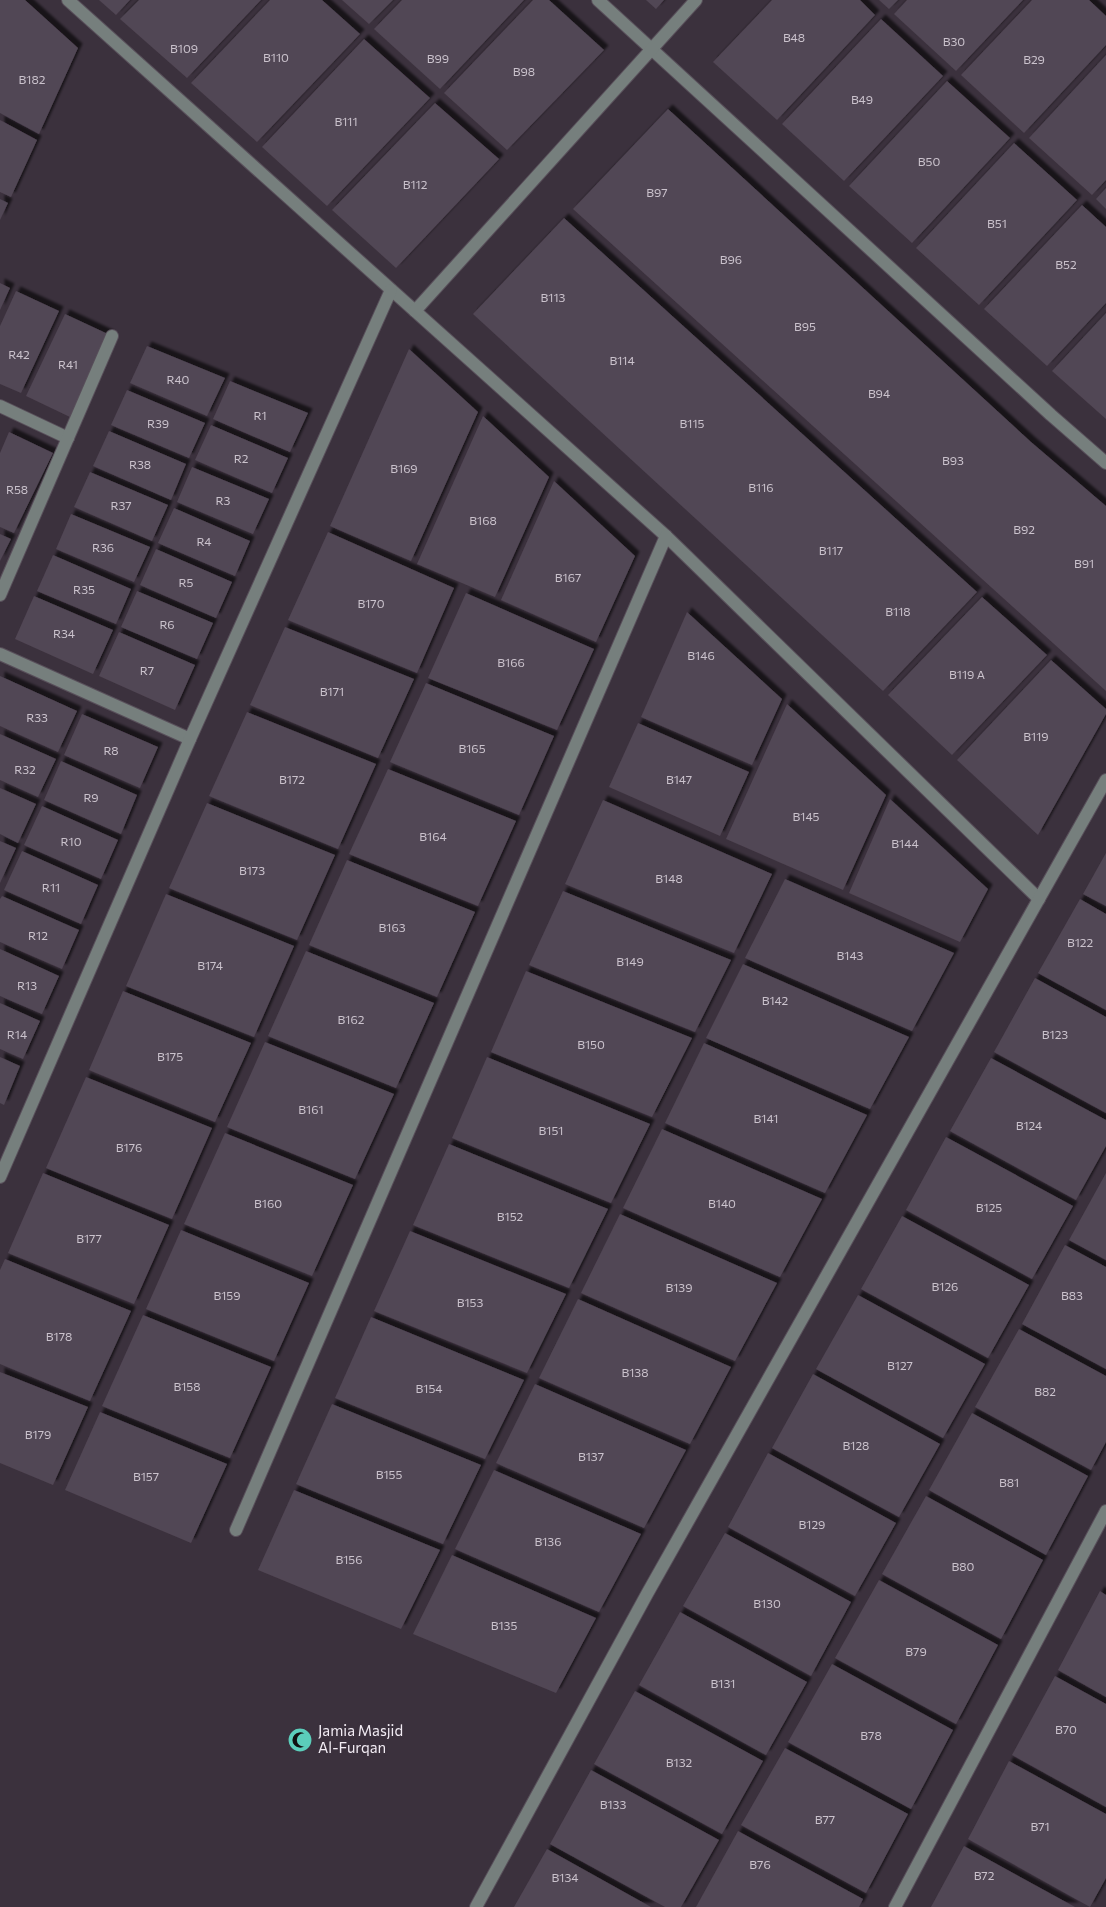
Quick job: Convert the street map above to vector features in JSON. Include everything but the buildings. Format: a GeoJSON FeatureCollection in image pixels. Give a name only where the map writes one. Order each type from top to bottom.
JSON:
{"type":"FeatureCollection","features":[{"type":"Feature","properties":{"kind":"street"},"geometry":{"type":"LineString","coordinates":[[68,0],[666,536],[1039,899]]}},
{"type":"Feature","properties":{"kind":"street"},"geometry":{"type":"LineString","coordinates":[[598,0],[1051,415],[1106,463]]}},
{"type":"Feature","properties":{"kind":"street"},"geometry":{"type":"LineString","coordinates":[[414,311],[696,0]]}},
{"type":"Feature","properties":{"kind":"street"},"geometry":{"type":"LineString","coordinates":[[0,1177],[190,739],[391,290]]}},
{"type":"Feature","properties":{"kind":"street"},"geometry":{"type":"LineString","coordinates":[[0,595],[112,336]]}},
{"type":"Feature","properties":{"kind":"street"},"geometry":{"type":"LineString","coordinates":[[0,406],[68,438]]}},
{"type":"Feature","properties":{"kind":"street"},"geometry":{"type":"LineString","coordinates":[[236,1530],[666,536]]}},
{"type":"Feature","properties":{"kind":"street"},"geometry":{"type":"LineString","coordinates":[[0,654],[190,739]]}},
{"type":"Feature","properties":{"kind":"street"},"geometry":{"type":"LineString","coordinates":[[476,1907],[652,1585],[1106,780]]}},
{"type":"Feature","properties":{"kind":"street"},"geometry":{"type":"LineString","coordinates":[[895,1907],[1106,1511]]}},
{"type":"Feature","properties":{"kind":"place","name":"Jamia Masjid Al-Furqan"},"geometry":{"type":"Point","coordinates":[300,1740]}}]}
